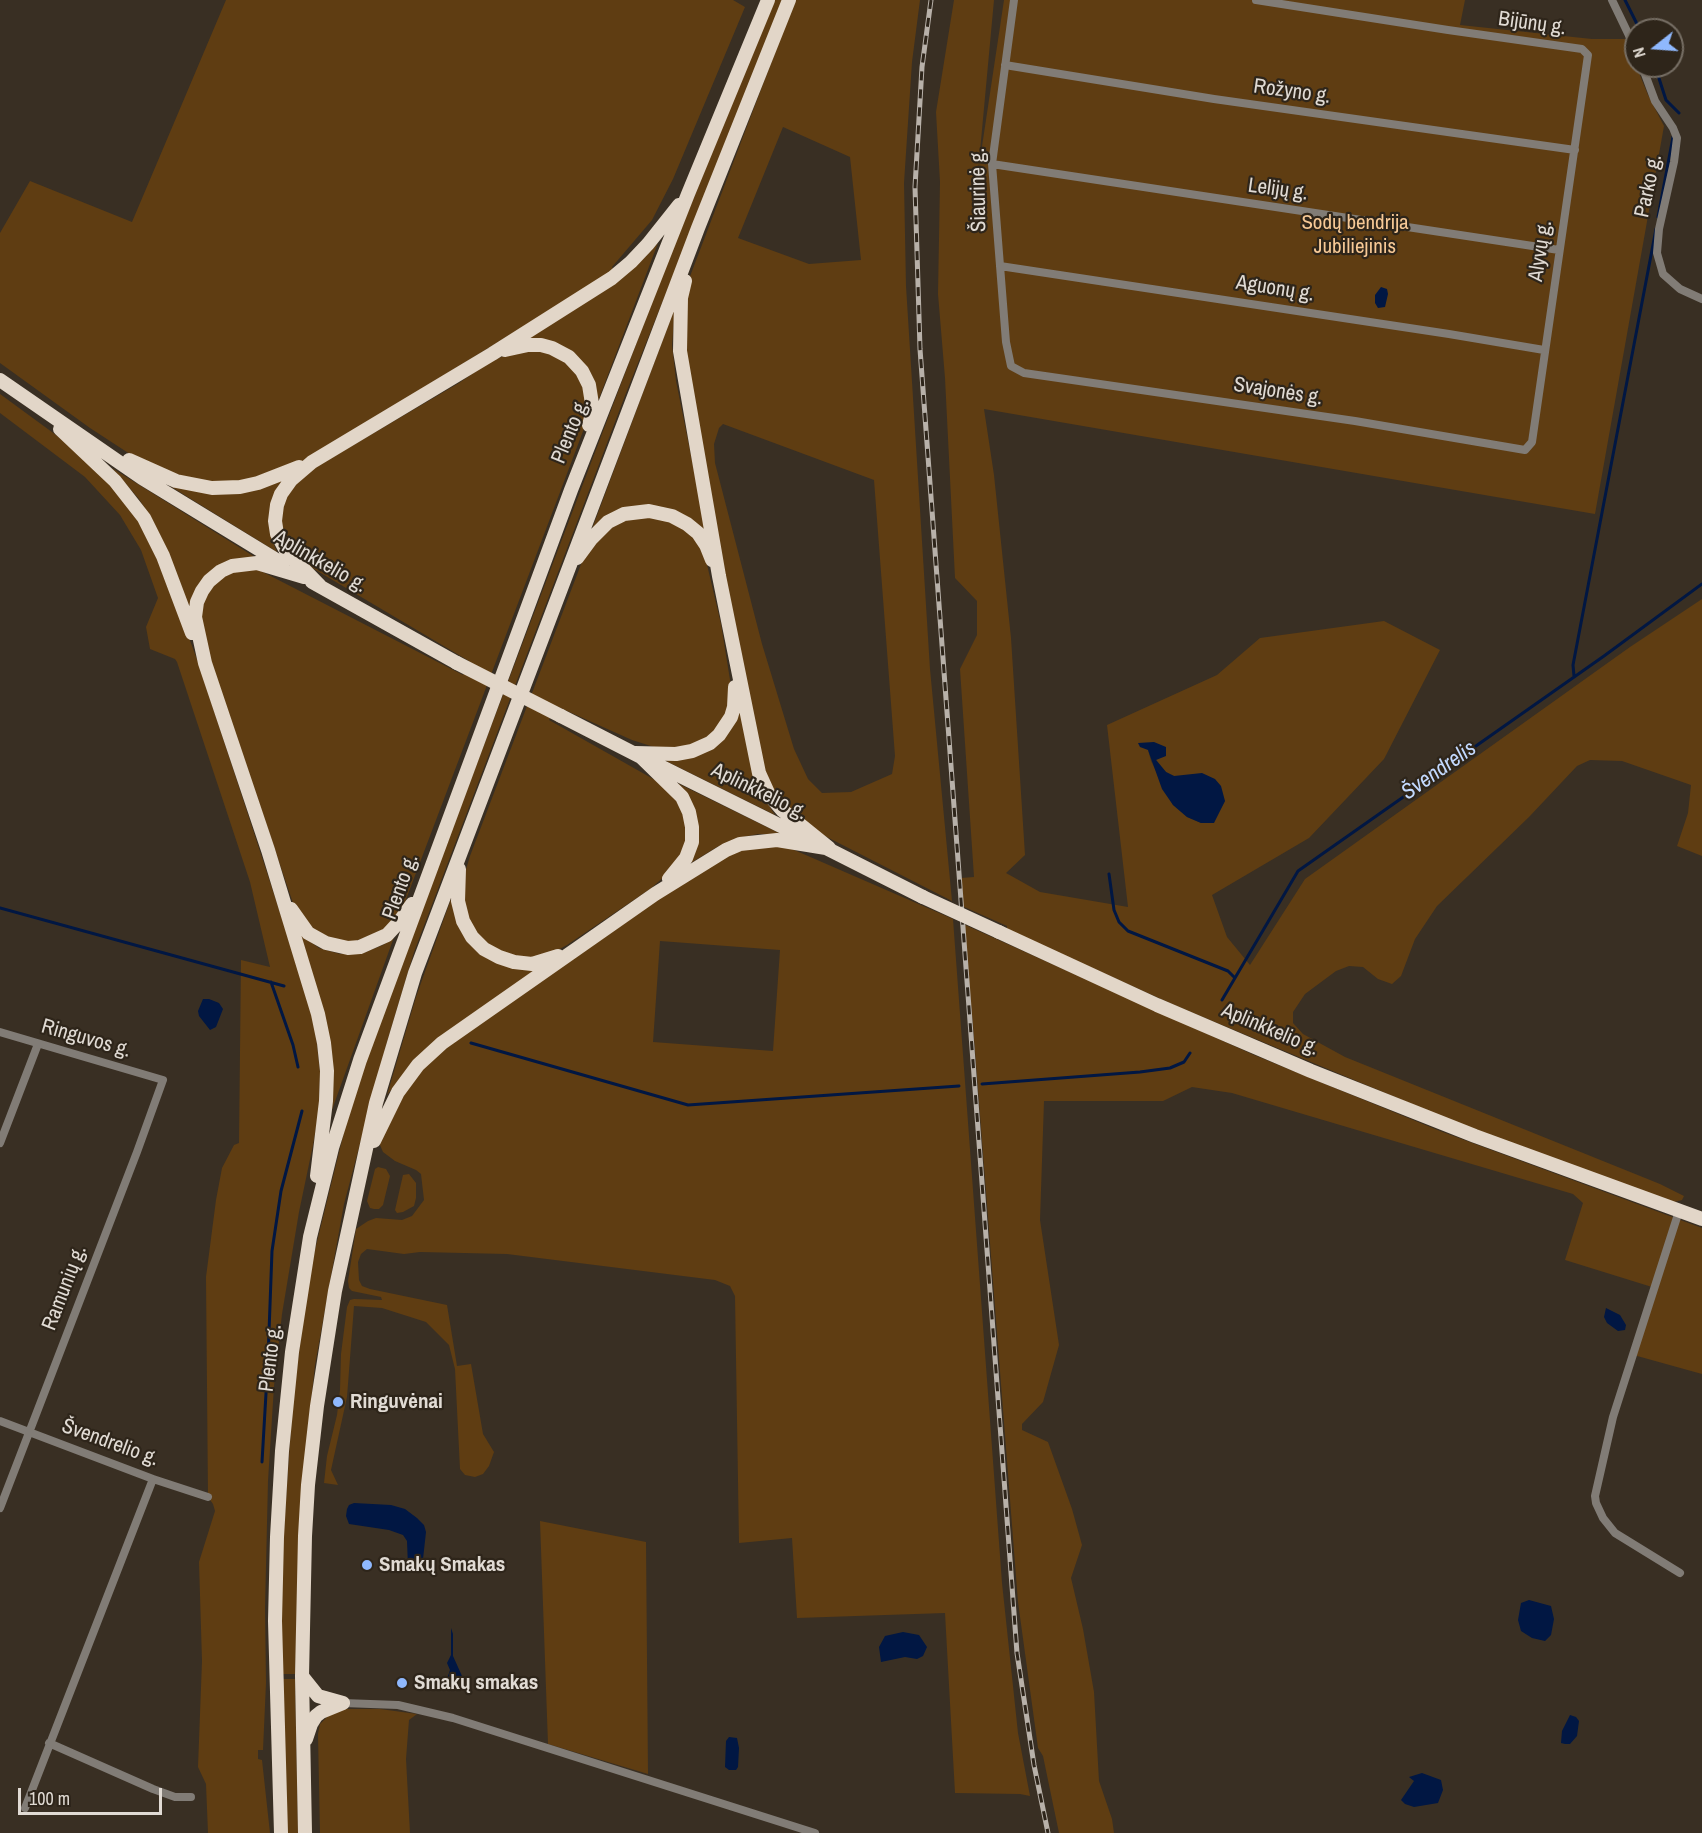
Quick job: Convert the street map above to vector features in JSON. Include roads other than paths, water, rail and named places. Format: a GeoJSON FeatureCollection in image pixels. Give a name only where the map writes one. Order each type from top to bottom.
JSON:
{"type":"FeatureCollection","features":[{"type":"Feature","properties":{"kind":"highway","name":"Plento g."},"geometry":{"type":"LineString","coordinates":[[281,1833],[276,1676],[277,1537],[282,1450],[292,1352],[310,1237],[332,1148],[360,1060],[571,489],[768,0]]}},
{"type":"Feature","properties":{"kind":"highway","name":"Plento g."},"geometry":{"type":"LineString","coordinates":[[304,1833],[302,1676],[308,1485],[328,1335],[348,1223],[376,1103],[415,973],[698,228],[789,0]]}},
{"type":"Feature","properties":{"kind":"highway"},"geometry":{"type":"LineString","coordinates":[[320,586],[286,552],[277,534],[275,521],[277,505],[281,494],[291,480],[312,462],[492,354],[612,278],[631,262],[688,194]]}},
{"type":"Feature","properties":{"kind":"highway"},"geometry":{"type":"LineString","coordinates":[[698,228],[681,298],[680,351],[719,576],[753,747],[764,786],[782,810],[830,850]]}},
{"type":"Feature","properties":{"kind":"highway"},"geometry":{"type":"LineString","coordinates":[[492,354],[528,345],[541,345],[569,357],[582,371],[589,385],[593,411],[571,489]]}},
{"type":"Feature","properties":{"kind":"highway","name":"Aplinkkelio g."},"geometry":{"type":"LineString","coordinates":[[0,380],[142,478],[304,577],[457,663],[923,897],[1157,1005],[1332,1079],[1485,1140],[1702,1219]]}},
{"type":"Feature","properties":{"kind":"highway"},"geometry":{"type":"LineString","coordinates":[[26,398],[108,474],[131,499],[158,546],[205,663],[268,850],[318,1014],[324,1043],[327,1071],[326,1101],[310,1237]]}},
{"type":"Feature","properties":{"kind":"highway"},"geometry":{"type":"LineString","coordinates":[[98,447],[176,481],[212,488],[240,487],[258,483],[312,462]]}},
{"type":"Feature","properties":{"kind":"highway"},"geometry":{"type":"LineString","coordinates":[[566,575],[591,539],[608,522],[624,514],[648,511],[672,516],[698,533],[706,545],[719,576]]}},
{"type":"Feature","properties":{"kind":"highway"},"geometry":{"type":"LineString","coordinates":[[205,663],[195,617],[197,602],[209,581],[221,571],[245,563],[268,566],[304,577]]}},
{"type":"Feature","properties":{"kind":"highway"},"geometry":{"type":"LineString","coordinates":[[638,755],[676,754],[692,751],[719,735],[731,717],[734,707],[735,660]]}},
{"type":"Feature","properties":{"kind":"highway"},"geometry":{"type":"LineString","coordinates":[[638,755],[682,797],[689,812],[692,827],[692,842],[686,858],[677,872],[655,894]]}},
{"type":"Feature","properties":{"kind":"highway"},"geometry":{"type":"LineString","coordinates":[[348,1223],[359,1199],[375,1136],[398,1092],[418,1065],[442,1044],[655,894],[726,850],[740,844],[777,840],[830,850]]}},
{"type":"Feature","properties":{"kind":"highway"},"geometry":{"type":"LineString","coordinates":[[268,850],[298,921],[308,933],[336,947],[360,947],[387,935],[422,890]]}},
{"type":"Feature","properties":{"kind":"highway"},"geometry":{"type":"LineString","coordinates":[[460,854],[458,901],[463,921],[472,937],[484,949],[514,962],[532,964],[577,949]]}},
{"type":"Feature","properties":{"kind":"highway"},"geometry":{"type":"LineString","coordinates":[[302,1676],[318,1696],[343,1703]]}},
{"type":"Feature","properties":{"kind":"highway"},"geometry":{"type":"LineString","coordinates":[[302,1752],[316,1716],[343,1703]]}},
{"type":"Feature","properties":{"kind":"street","name":"Šiaurinė g."},"geometry":{"type":"LineString","coordinates":[[1014,0],[992,164],[1008,356],[1011,366],[1024,373]]}},
{"type":"Feature","properties":{"kind":"street","name":"Bijūnų g."},"geometry":{"type":"LineString","coordinates":[[1256,0],[1582,49],[1588,55]]}},
{"type":"Feature","properties":{"kind":"street"},"geometry":{"type":"LineString","coordinates":[[1612,0],[1624,25]]}},
{"type":"Feature","properties":{"kind":"street","name":"Alyvų g."},"geometry":{"type":"LineString","coordinates":[[1525,450],[1532,442],[1588,55]]}},
{"type":"Feature","properties":{"kind":"street","name":"Rožyno g."},"geometry":{"type":"LineString","coordinates":[[1005,65],[1214,99],[1575,150]]}},
{"type":"Feature","properties":{"kind":"street","name":"Parko g."},"geometry":{"type":"LineString","coordinates":[[1646,78],[1655,101],[1677,138],[1659,229],[1657,253],[1663,274],[1680,289],[1702,299]]}},
{"type":"Feature","properties":{"kind":"street","name":"Lelijų g."},"geometry":{"type":"LineString","coordinates":[[992,164],[1559,250]]}},
{"type":"Feature","properties":{"kind":"street","name":"Aguonų g."},"geometry":{"type":"LineString","coordinates":[[1000,266],[1544,350]]}},
{"type":"Feature","properties":{"kind":"street","name":"Svajonės g."},"geometry":{"type":"LineString","coordinates":[[1024,373],[1355,421],[1525,450]]}},
{"type":"Feature","properties":{"kind":"street","name":"Ringuvos g."},"geometry":{"type":"LineString","coordinates":[[0,1032],[163,1080]]}},
{"type":"Feature","properties":{"kind":"street"},"geometry":{"type":"LineString","coordinates":[[0,1143],[38,1044]]}},
{"type":"Feature","properties":{"kind":"street","name":"Ramunių g."},"geometry":{"type":"LineString","coordinates":[[0,1508],[163,1080]]}},
{"type":"Feature","properties":{"kind":"street"},"geometry":{"type":"LineString","coordinates":[[1679,1211],[1613,1417],[1595,1496],[1603,1518],[1616,1533],[1680,1573]]}},
{"type":"Feature","properties":{"kind":"street","name":"Švendrelio g."},"geometry":{"type":"LineString","coordinates":[[0,1421],[153,1479],[208,1497]]}},
{"type":"Feature","properties":{"kind":"street"},"geometry":{"type":"LineString","coordinates":[[25,1808],[153,1479]]}},
{"type":"Feature","properties":{"kind":"street"},"geometry":{"type":"LineString","coordinates":[[343,1703],[398,1705],[453,1718],[815,1833]]}},
{"type":"Feature","properties":{"kind":"street"},"geometry":{"type":"LineString","coordinates":[[49,1743],[153,1789],[176,1797],[191,1797]]}},
{"type":"Feature","properties":{"kind":"water"},"geometry":{"type":"Polygon","coordinates":[[[1381,287],[1387,289],[1388,294],[1385,307],[1378,308],[1375,295],[1381,287]]]}},
{"type":"Feature","properties":{"kind":"water"},"geometry":{"type":"Polygon","coordinates":[[[1154,742],[1166,747],[1166,756],[1156,760],[1166,772],[1174,776],[1202,773],[1215,779],[1221,786],[1225,801],[1214,823],[1201,823],[1187,817],[1173,805],[1162,789],[1148,750],[1140,747],[1138,743],[1154,742]]]}},
{"type":"Feature","properties":{"kind":"water"},"geometry":{"type":"Polygon","coordinates":[[[203,999],[219,1003],[223,1009],[216,1027],[210,1030],[199,1016],[198,1011],[203,999]]]}},
{"type":"Feature","properties":{"kind":"water"},"geometry":{"type":"Polygon","coordinates":[[[1606,1308],[1620,1315],[1626,1325],[1625,1330],[1618,1331],[1607,1323],[1604,1317],[1606,1308]]]}},
{"type":"Feature","properties":{"kind":"water"},"geometry":{"type":"Polygon","coordinates":[[[354,1503],[391,1505],[405,1509],[417,1518],[424,1525],[426,1532],[422,1568],[414,1571],[408,1566],[407,1541],[403,1535],[389,1530],[349,1524],[346,1516],[347,1509],[354,1503]]]}},
{"type":"Feature","properties":{"kind":"water"},"geometry":{"type":"Polygon","coordinates":[[[1529,1600],[1551,1606],[1554,1619],[1551,1635],[1545,1641],[1532,1638],[1521,1631],[1518,1620],[1521,1603],[1529,1600]]]}},
{"type":"Feature","properties":{"kind":"water"},"geometry":{"type":"Polygon","coordinates":[[[451,1628],[453,1656],[463,1681],[455,1686],[449,1682],[450,1670],[447,1663],[451,1655],[451,1628]]]}},
{"type":"Feature","properties":{"kind":"water"},"geometry":{"type":"Polygon","coordinates":[[[903,1632],[919,1635],[927,1647],[923,1656],[917,1659],[905,1657],[881,1662],[879,1647],[885,1636],[903,1632]]]}},
{"type":"Feature","properties":{"kind":"water"},"geometry":{"type":"Polygon","coordinates":[[[1570,1715],[1579,1721],[1577,1736],[1570,1744],[1565,1744],[1561,1743],[1562,1731],[1570,1715]]]}},
{"type":"Feature","properties":{"kind":"water"},"geometry":{"type":"Polygon","coordinates":[[[729,1737],[737,1738],[739,1748],[736,1770],[729,1770],[725,1767],[726,1741],[729,1737]]]}},
{"type":"Feature","properties":{"kind":"water"},"geometry":{"type":"Polygon","coordinates":[[[1422,1773],[1441,1780],[1443,1790],[1438,1803],[1414,1807],[1405,1804],[1401,1800],[1414,1781],[1409,1777],[1422,1773]]]}},
{"type":"Feature","properties":{"kind":"waterway"},"geometry":{"type":"LineString","coordinates":[[1625,0],[1634,18]]}},
{"type":"Feature","properties":{"kind":"waterway"},"geometry":{"type":"LineString","coordinates":[[1659,78],[1666,100],[1679,113]]}},
{"type":"Feature","properties":{"kind":"waterway"},"geometry":{"type":"LineString","coordinates":[[1658,217],[1673,137]]}},
{"type":"Feature","properties":{"kind":"waterway"},"geometry":{"type":"LineString","coordinates":[[1574,676],[1573,665],[1656,229]]}},
{"type":"Feature","properties":{"kind":"waterway","name":"Švendrelis"},"geometry":{"type":"LineString","coordinates":[[1222,1000],[1298,871],[1604,656],[1702,584]]}},
{"type":"Feature","properties":{"kind":"waterway"},"geometry":{"type":"LineString","coordinates":[[1109,874],[1114,910],[1119,922],[1128,931],[1228,971],[1235,978]]}},
{"type":"Feature","properties":{"kind":"waterway"},"geometry":{"type":"LineString","coordinates":[[0,908],[284,986]]}},
{"type":"Feature","properties":{"kind":"waterway"},"geometry":{"type":"LineString","coordinates":[[271,982],[293,1045],[298,1067]]}},
{"type":"Feature","properties":{"kind":"waterway"},"geometry":{"type":"LineString","coordinates":[[471,1043],[688,1105],[959,1086]]}},
{"type":"Feature","properties":{"kind":"waterway"},"geometry":{"type":"LineString","coordinates":[[982,1084],[1170,1068],[1184,1062],[1190,1053]]}},
{"type":"Feature","properties":{"kind":"waterway"},"geometry":{"type":"LineString","coordinates":[[262,1462],[272,1251],[281,1191],[302,1111]]}},
{"type":"Feature","properties":{"kind":"railway"},"geometry":{"type":"LineString","coordinates":[[931,0],[922,67],[915,187],[920,349],[1017,1653],[1034,1765],[1048,1833]]}},
{"type":"Feature","properties":{"kind":"place","name":"Ringuvėnai"},"geometry":{"type":"Point","coordinates":[338,1402]}},
{"type":"Feature","properties":{"kind":"place","name":"Smakų Smakas"},"geometry":{"type":"Point","coordinates":[367,1565]}},
{"type":"Feature","properties":{"kind":"place","name":"Smakų smakas"},"geometry":{"type":"Point","coordinates":[402,1683]}},
{"type":"Feature","properties":{"kind":"park label","name":"Sodų bendrija Jubiliejinis"},"geometry":{"type":"Point","coordinates":[1355,235]}}]}
